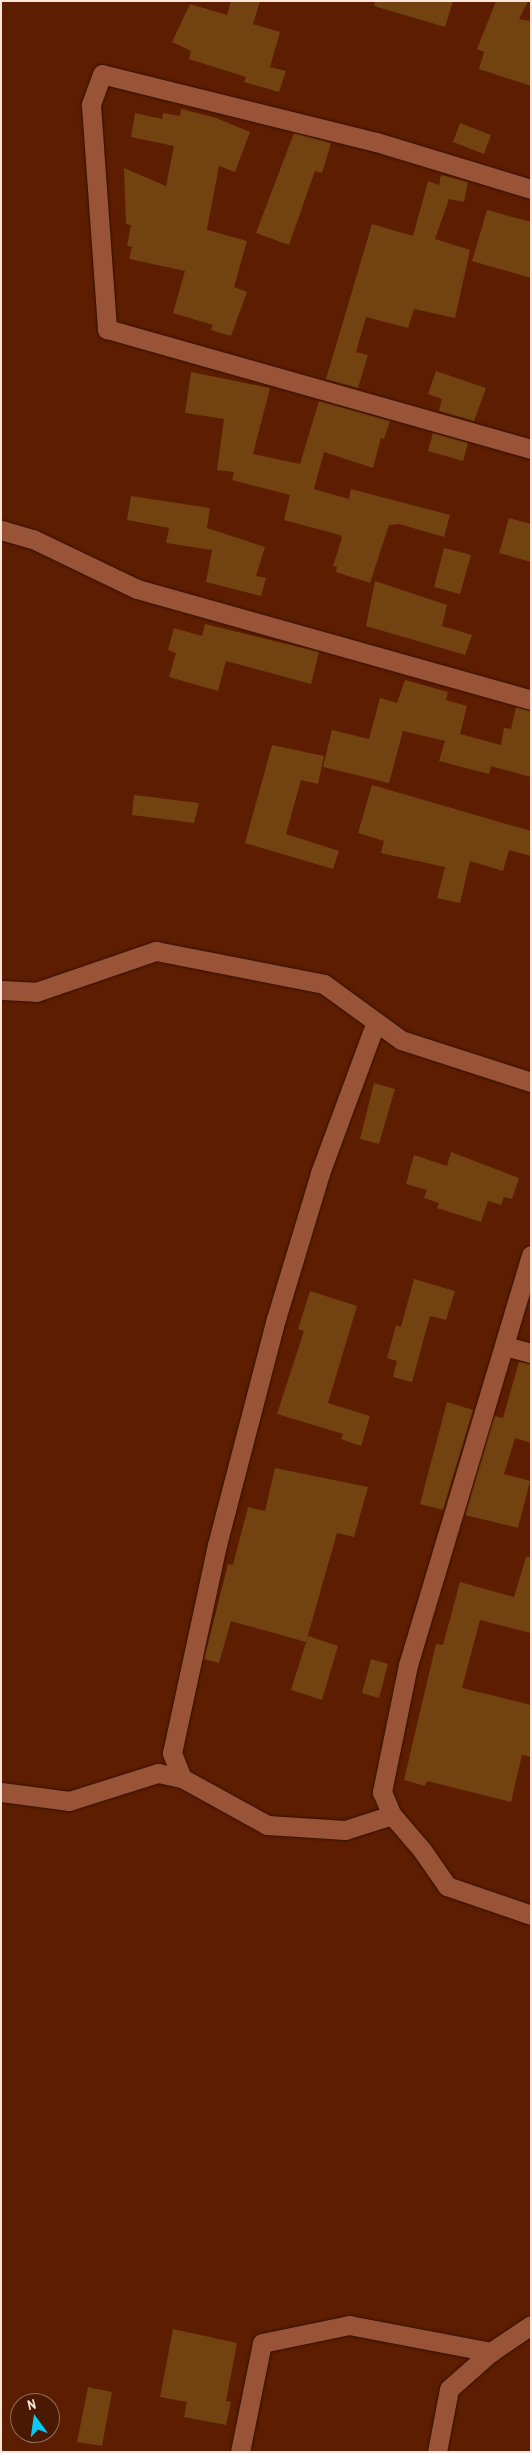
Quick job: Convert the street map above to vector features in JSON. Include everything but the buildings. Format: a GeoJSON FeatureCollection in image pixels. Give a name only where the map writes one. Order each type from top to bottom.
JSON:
{"type":"FeatureCollection","features":[{"type":"Feature","properties":{"kind":"street"},"geometry":{"type":"LineString","coordinates":[[531,189],[376,142],[102,74],[91,105],[107,329],[531,449]]}},
{"type":"Feature","properties":{"kind":"street"},"geometry":{"type":"LineString","coordinates":[[1,530],[33,539],[136,588],[531,700]]}},
{"type":"Feature","properties":{"kind":"street"},"geometry":{"type":"LineString","coordinates":[[1,990],[36,992],[156,951],[324,984],[401,1040],[531,1082]]}},
{"type":"Feature","properties":{"kind":"street"},"geometry":{"type":"LineString","coordinates":[[182,1778],[172,1753],[219,1536],[276,1319],[320,1174],[376,1022]]}},
{"type":"Feature","properties":{"kind":"street"},"geometry":{"type":"LineString","coordinates":[[531,1255],[408,1665],[382,1792],[392,1815],[422,1850],[446,1886],[531,1915]]}},
{"type":"Feature","properties":{"kind":"street"},"geometry":{"type":"LineString","coordinates":[[505,1346],[531,1353]]}},
{"type":"Feature","properties":{"kind":"street"},"geometry":{"type":"LineString","coordinates":[[1,1792],[69,1801],[158,1773],[182,1778],[267,1825],[345,1830],[392,1815]]}},
{"type":"Feature","properties":{"kind":"street"},"geometry":{"type":"LineString","coordinates":[[240,2452],[262,2343],[349,2325],[491,2352]]}},
{"type":"Feature","properties":{"kind":"street"},"geometry":{"type":"LineString","coordinates":[[438,2452],[449,2390],[491,2352],[531,2326]]}}]}
